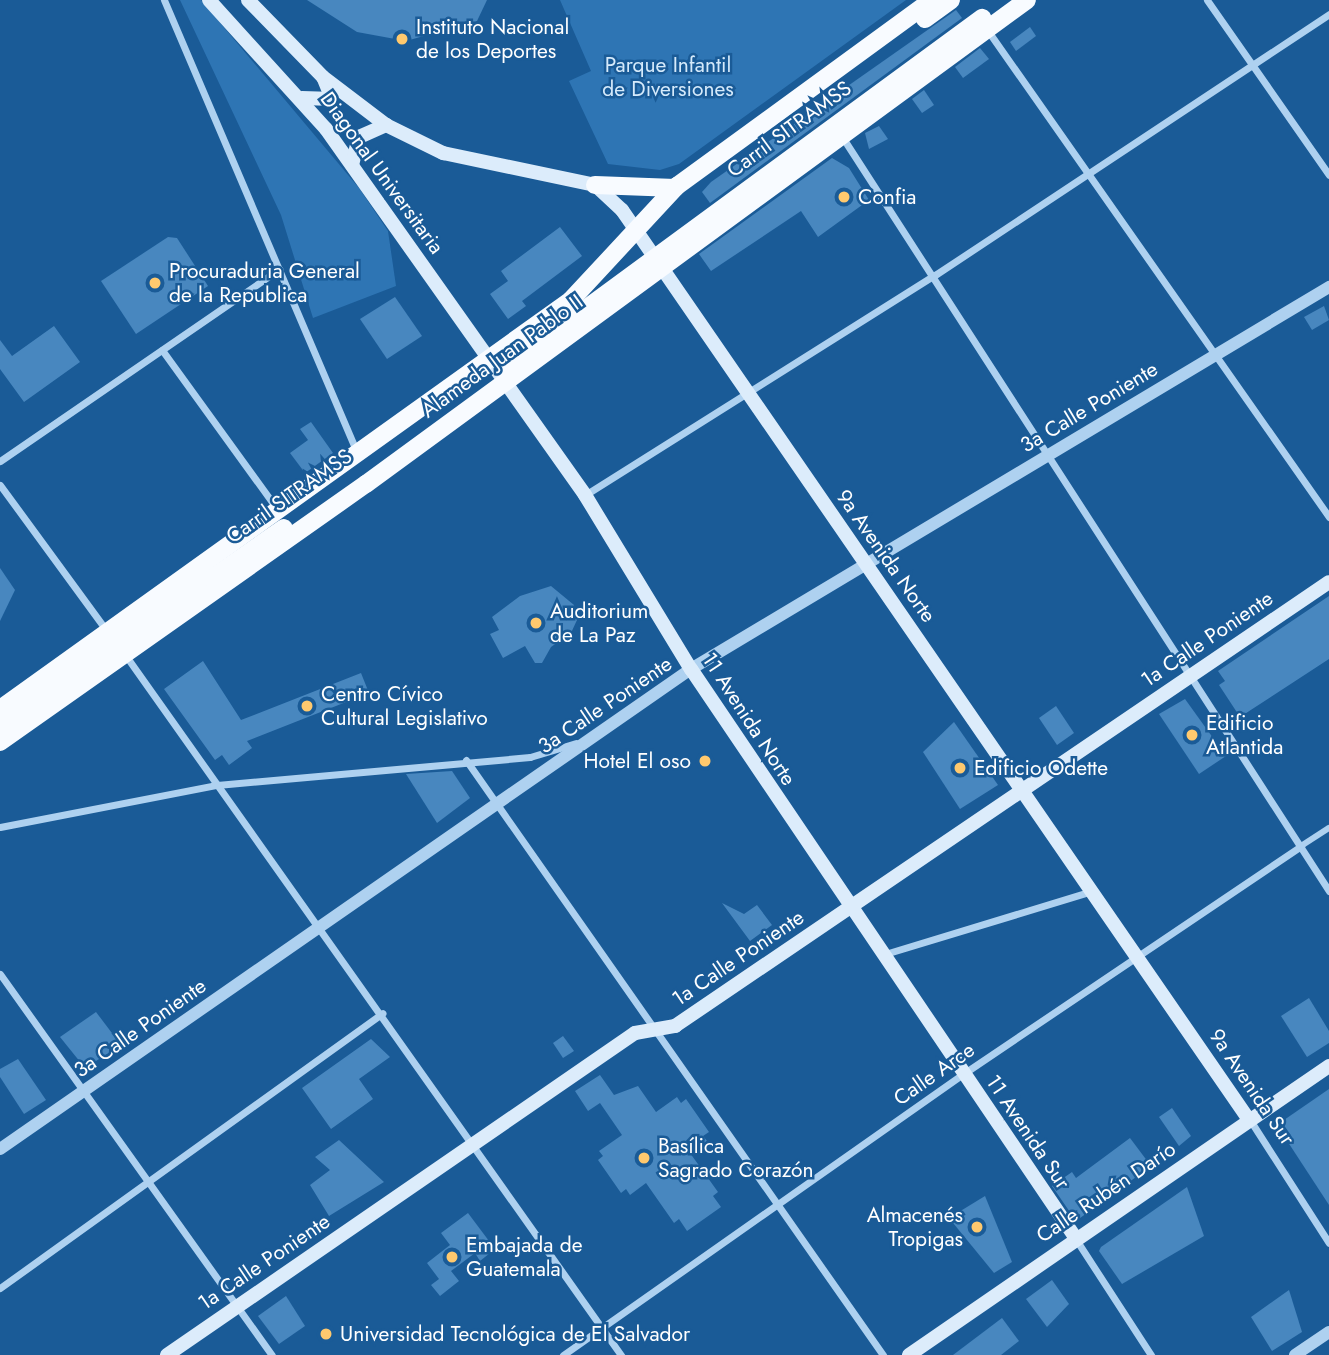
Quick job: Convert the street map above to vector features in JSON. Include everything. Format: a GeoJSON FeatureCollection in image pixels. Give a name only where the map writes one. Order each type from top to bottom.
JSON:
{"type":"FeatureCollection","features":[{"type":"Feature","properties":{"kind":"main road","name":"Diagonal Universitaria"},"geometry":{"type":"LineString","coordinates":[[209,0],[302,98],[352,164],[498,373]]}},
{"type":"Feature","properties":{"kind":"main road","name":"Diagonal Universitaria"},"geometry":{"type":"LineString","coordinates":[[248,0],[323,77],[386,125],[443,153],[595,185]]}},
{"type":"Feature","properties":{"kind":"main road","name":"Alameda Juan Pablo II"},"geometry":{"type":"LineString","coordinates":[[0,742],[125,655],[498,373],[650,246],[675,188],[932,0]]}},
{"type":"Feature","properties":{"kind":"main road","name":"Carril SITRAMSS"},"geometry":{"type":"LineString","coordinates":[[0,726],[498,373],[600,296],[650,246],[702,178],[951,0]]}},
{"type":"Feature","properties":{"kind":"main road","name":"Carril SITRAMSS"},"geometry":{"type":"LineString","coordinates":[[650,246],[1006,0]]}},
{"type":"Feature","properties":{"kind":"main road","name":"Alameda Juan Pablo II"},"geometry":{"type":"LineString","coordinates":[[0,709],[358,457],[498,373],[596,279],[841,135],[1027,0]]}},
{"type":"Feature","properties":{"kind":"main road"},"geometry":{"type":"LineString","coordinates":[[302,98],[326,99],[330,94],[323,77]]}},
{"type":"Feature","properties":{"kind":"main road"},"geometry":{"type":"LineString","coordinates":[[352,164],[359,137],[386,125]]}},
{"type":"Feature","properties":{"kind":"main road"},"geometry":{"type":"LineString","coordinates":[[595,185],[675,188]]}},
{"type":"Feature","properties":{"kind":"main road","name":"9a Avenida Norte"},"geometry":{"type":"LineString","coordinates":[[595,185],[650,246],[864,564],[1138,955]]}},
{"type":"Feature","properties":{"kind":"main road","name":"11 Avenida Norte"},"geometry":{"type":"LineString","coordinates":[[498,373],[585,495],[691,669],[849,908],[885,954],[963,1074]]}},
{"type":"Feature","properties":{"kind":"main road","name":"1a Calle Poniente"},"geometry":{"type":"LineString","coordinates":[[167,1355],[635,1033],[654,1026],[675,1026],[1329,582]]}},
{"type":"Feature","properties":{"kind":"main road","name":"9a Avenida Sur"},"geometry":{"type":"LineString","coordinates":[[1138,955],[1249,1120]]}},
{"type":"Feature","properties":{"kind":"main road","name":"Calle Rubén Darío"},"geometry":{"type":"LineString","coordinates":[[909,1355],[1075,1237],[1329,1066]]}},
{"type":"Feature","properties":{"kind":"main road","name":"11 Avenida Sur"},"geometry":{"type":"LineString","coordinates":[[963,1074],[1075,1237]]}},
{"type":"Feature","properties":{"kind":"street"},"geometry":{"type":"LineString","coordinates":[[164,0],[358,457]]}},
{"type":"Feature","properties":{"kind":"street"},"geometry":{"type":"LineString","coordinates":[[1207,0],[1329,175]]}},
{"type":"Feature","properties":{"kind":"street"},"geometry":{"type":"LineString","coordinates":[[585,495],[750,394],[935,275],[1329,14]]}},
{"type":"Feature","properties":{"kind":"street"},"geometry":{"type":"LineString","coordinates":[[987,29],[1329,517]]}},
{"type":"Feature","properties":{"kind":"street"},"geometry":{"type":"LineString","coordinates":[[841,135],[935,275],[1329,891]]}},
{"type":"Feature","properties":{"kind":"street"},"geometry":{"type":"LineString","coordinates":[[0,461],[279,269]]}},
{"type":"Feature","properties":{"kind":"street","name":"3a Calle Poniente"},"geometry":{"type":"LineString","coordinates":[[0,1149],[691,669],[1329,287]]}},
{"type":"Feature","properties":{"kind":"street"},"geometry":{"type":"LineString","coordinates":[[162,350],[279,513]]}},
{"type":"Feature","properties":{"kind":"street"},"geometry":{"type":"LineString","coordinates":[[0,485],[107,633]]}},
{"type":"Feature","properties":{"kind":"street"},"geometry":{"type":"LineString","coordinates":[[125,655],[382,1013],[621,1355]]}},
{"type":"Feature","properties":{"kind":"street"},"geometry":{"type":"LineString","coordinates":[[0,827],[217,785],[466,760],[530,757],[589,739]]}},
{"type":"Feature","properties":{"kind":"street"},"geometry":{"type":"LineString","coordinates":[[466,760],[883,1355]]}},
{"type":"Feature","properties":{"kind":"street","name":"Calle Arce"},"geometry":{"type":"LineString","coordinates":[[563,1355],[963,1074],[1329,828]]}},
{"type":"Feature","properties":{"kind":"street"},"geometry":{"type":"LineString","coordinates":[[885,954],[1095,890]]}},
{"type":"Feature","properties":{"kind":"street"},"geometry":{"type":"LineString","coordinates":[[0,974],[272,1355]]}},
{"type":"Feature","properties":{"kind":"street"},"geometry":{"type":"LineString","coordinates":[[0,1288],[382,1013]]}},
{"type":"Feature","properties":{"kind":"street","name":"9a Avenida Sur"},"geometry":{"type":"LineString","coordinates":[[1249,1120],[1329,1243]]}},
{"type":"Feature","properties":{"kind":"street","name":"11 Avenida Sur"},"geometry":{"type":"LineString","coordinates":[[1075,1237],[1151,1355]]}},
{"type":"Feature","properties":{"kind":"street"},"geometry":{"type":"LineString","coordinates":[[1295,1355],[1329,1332]]}},
{"type":"Feature","properties":{"kind":"green space"},"geometry":{"type":"Polygon","coordinates":[[[180,0],[201,0],[359,188],[388,231],[396,286],[313,318],[281,215],[180,0]]]}},
{"type":"Feature","properties":{"kind":"green space","name":"Parque Infantil de Diversiones"},"geometry":{"type":"Polygon","coordinates":[[[560,0],[906,0],[679,164],[660,170],[608,164],[569,81],[591,71],[560,0]]]}},
{"type":"Feature","properties":{"kind":"building","name":"Instituto Nacional de los Deportes"},"geometry":{"type":"Polygon","coordinates":[[[307,0],[487,0],[477,21],[406,41],[357,32],[307,0]]]}},
{"type":"Feature","properties":{"kind":"building"},"geometry":{"type":"Polygon","coordinates":[[[956,10],[962,18],[710,203],[702,192],[711,182],[956,10]]]}},
{"type":"Feature","properties":{"kind":"building"},"geometry":{"type":"Polygon","coordinates":[[[1030,27],[1036,36],[1016,51],[1010,42],[1030,27]]]}},
{"type":"Feature","properties":{"kind":"building"},"geometry":{"type":"Polygon","coordinates":[[[980,48],[989,59],[963,78],[955,67],[980,48]]]}},
{"type":"Feature","properties":{"kind":"building"},"geometry":{"type":"Polygon","coordinates":[[[924,90],[934,105],[922,113],[912,99],[924,90]]]}},
{"type":"Feature","properties":{"kind":"building"},"geometry":{"type":"Polygon","coordinates":[[[879,126],[888,139],[869,149],[865,133],[879,126]]]}},
{"type":"Feature","properties":{"kind":"building"},"geometry":{"type":"Polygon","coordinates":[[[832,158],[849,168],[869,200],[818,237],[801,211],[711,271],[699,254],[832,158]]]}},
{"type":"Feature","properties":{"kind":"building"},"geometry":{"type":"Polygon","coordinates":[[[560,227],[582,256],[522,301],[526,306],[508,319],[490,294],[508,281],[501,271],[560,227]]]}},
{"type":"Feature","properties":{"kind":"building","name":"Procuraduria General de la Republica"},"geometry":{"type":"Polygon","coordinates":[[[168,237],[177,238],[208,286],[136,334],[101,281],[168,237]]]}},
{"type":"Feature","properties":{"kind":"building"},"geometry":{"type":"Polygon","coordinates":[[[395,297],[422,336],[387,359],[360,319],[395,297]]]}},
{"type":"Feature","properties":{"kind":"building"},"geometry":{"type":"Polygon","coordinates":[[[1324,306],[1329,320],[1312,330],[1304,317],[1324,306]]]}},
{"type":"Feature","properties":{"kind":"building"},"geometry":{"type":"Polygon","coordinates":[[[54,326],[80,362],[24,402],[0,369],[0,340],[12,356],[54,326]]]}},
{"type":"Feature","properties":{"kind":"building"},"geometry":{"type":"Polygon","coordinates":[[[311,422],[333,453],[305,473],[290,453],[308,440],[300,429],[311,422]]]}},
{"type":"Feature","properties":{"kind":"building"},"geometry":{"type":"Polygon","coordinates":[[[0,568],[15,590],[0,621],[0,568]]]}},
{"type":"Feature","properties":{"kind":"building","name":"Auditorium de La Paz"},"geometry":{"type":"Polygon","coordinates":[[[551,586],[574,605],[577,620],[571,633],[551,647],[542,663],[535,663],[525,646],[503,658],[490,634],[499,630],[492,617],[520,596],[551,586]]]}},
{"type":"Feature","properties":{"kind":"building"},"geometry":{"type":"Polygon","coordinates":[[[1329,596],[1329,659],[1240,717],[1219,685],[1225,681],[1218,671],[1329,596]]]}},
{"type":"Feature","properties":{"kind":"building"},"geometry":{"type":"Polygon","coordinates":[[[203,661],[241,720],[361,673],[369,693],[247,741],[252,748],[229,765],[222,755],[215,760],[164,689],[203,661]]]}},
{"type":"Feature","properties":{"kind":"building","name":"Edificio Atlantida"},"geometry":{"type":"Polygon","coordinates":[[[1185,699],[1226,756],[1199,774],[1159,714],[1185,699]]]}},
{"type":"Feature","properties":{"kind":"building"},"geometry":{"type":"Polygon","coordinates":[[[1056,706],[1074,733],[1057,745],[1039,718],[1056,706]]]}},
{"type":"Feature","properties":{"kind":"building","name":"Edificio Odette"},"geometry":{"type":"Polygon","coordinates":[[[954,722],[998,785],[960,809],[923,752],[954,722]]]}},
{"type":"Feature","properties":{"kind":"building"},"geometry":{"type":"Polygon","coordinates":[[[452,771],[470,798],[437,823],[406,774],[452,771]]]}},
{"type":"Feature","properties":{"kind":"building"},"geometry":{"type":"Polygon","coordinates":[[[722,903],[744,914],[757,905],[772,925],[750,941],[722,903]]]}},
{"type":"Feature","properties":{"kind":"building"},"geometry":{"type":"Polygon","coordinates":[[[1309,998],[1329,1031],[1329,1043],[1307,1057],[1281,1016],[1309,998]]]}},
{"type":"Feature","properties":{"kind":"building"},"geometry":{"type":"Polygon","coordinates":[[[96,1012],[121,1045],[85,1068],[60,1037],[96,1012]]]}},
{"type":"Feature","properties":{"kind":"building"},"geometry":{"type":"Polygon","coordinates":[[[563,1036],[574,1051],[563,1058],[553,1043],[563,1036]]]}},
{"type":"Feature","properties":{"kind":"building"},"geometry":{"type":"Polygon","coordinates":[[[371,1039],[390,1057],[359,1079],[373,1099],[331,1129],[302,1088],[371,1039]]]}},
{"type":"Feature","properties":{"kind":"building"},"geometry":{"type":"Polygon","coordinates":[[[18,1059],[46,1100],[24,1114],[0,1077],[0,1069],[18,1059]]]}},
{"type":"Feature","properties":{"kind":"building","name":"Basílica Sagrado Corazón"},"geometry":{"type":"Polygon","coordinates":[[[600,1075],[614,1095],[638,1086],[656,1112],[677,1097],[681,1103],[686,1099],[709,1132],[703,1136],[707,1141],[690,1153],[718,1192],[713,1196],[721,1207],[687,1231],[679,1219],[674,1223],[646,1183],[630,1195],[626,1189],[621,1193],[598,1160],[603,1156],[599,1151],[622,1135],[600,1103],[588,1111],[575,1091],[600,1075]]]}},
{"type":"Feature","properties":{"kind":"building"},"geometry":{"type":"Polygon","coordinates":[[[1329,1089],[1329,1205],[1282,1133],[1284,1120],[1329,1089]]]}},
{"type":"Feature","properties":{"kind":"building"},"geometry":{"type":"Polygon","coordinates":[[[1172,1108],[1191,1136],[1179,1146],[1159,1117],[1172,1108]]]}},
{"type":"Feature","properties":{"kind":"building"},"geometry":{"type":"Polygon","coordinates":[[[1130,1138],[1151,1166],[1076,1221],[1052,1186],[1072,1172],[1076,1178],[1130,1138]]]}},
{"type":"Feature","properties":{"kind":"building"},"geometry":{"type":"Polygon","coordinates":[[[339,1140],[384,1182],[329,1216],[310,1185],[330,1170],[315,1157],[339,1140]]]}},
{"type":"Feature","properties":{"kind":"building"},"geometry":{"type":"Polygon","coordinates":[[[1187,1187],[1204,1236],[1122,1284],[1099,1251],[1101,1247],[1187,1187]]]}},
{"type":"Feature","properties":{"kind":"building","name":"Almacenés Tropigas"},"geometry":{"type":"Polygon","coordinates":[[[985,1196],[1012,1262],[994,1273],[949,1218],[985,1196]]]}},
{"type":"Feature","properties":{"kind":"building","name":"Embajada de Guatemala"},"geometry":{"type":"Polygon","coordinates":[[[468,1213],[495,1249],[480,1261],[475,1253],[451,1271],[459,1281],[440,1296],[431,1285],[439,1279],[427,1263],[450,1245],[441,1233],[468,1213]]]}},
{"type":"Feature","properties":{"kind":"building"},"geometry":{"type":"Polygon","coordinates":[[[1052,1280],[1069,1304],[1047,1327],[1026,1299],[1052,1280]]]}},
{"type":"Feature","properties":{"kind":"building"},"geometry":{"type":"Polygon","coordinates":[[[1289,1290],[1302,1332],[1272,1351],[1251,1317],[1289,1290]]]}},
{"type":"Feature","properties":{"kind":"building"},"geometry":{"type":"Polygon","coordinates":[[[286,1296],[305,1326],[279,1344],[258,1316],[286,1296]]]}},
{"type":"Feature","properties":{"kind":"building"},"geometry":{"type":"Polygon","coordinates":[[[1002,1318],[1019,1341],[1001,1355],[953,1355],[1002,1318]]]}},
{"type":"Feature","properties":{"kind":"place","name":"Instituto Nacional de los Deportes"},"geometry":{"type":"Point","coordinates":[402,39]}},
{"type":"Feature","properties":{"kind":"place","name":"Confia"},"geometry":{"type":"Point","coordinates":[844,197]}},
{"type":"Feature","properties":{"kind":"place","name":"Procuraduria General de la Republica"},"geometry":{"type":"Point","coordinates":[155,283]}},
{"type":"Feature","properties":{"kind":"place","name":"Auditorium de La Paz"},"geometry":{"type":"Point","coordinates":[536,623]}},
{"type":"Feature","properties":{"kind":"place","name":"Centro Cívico Cultural Legislativo"},"geometry":{"type":"Point","coordinates":[307,706]}},
{"type":"Feature","properties":{"kind":"place","name":"Edificio Atlantida"},"geometry":{"type":"Point","coordinates":[1192,735]}},
{"type":"Feature","properties":{"kind":"place","name":"Hotel El oso"},"geometry":{"type":"Point","coordinates":[705,761]}},
{"type":"Feature","properties":{"kind":"place","name":"Edificio Odette"},"geometry":{"type":"Point","coordinates":[960,768]}},
{"type":"Feature","properties":{"kind":"place","name":"Basílica Sagrado Corazón"},"geometry":{"type":"Point","coordinates":[644,1158]}},
{"type":"Feature","properties":{"kind":"place","name":"Almacenés Tropigas"},"geometry":{"type":"Point","coordinates":[977,1227]}},
{"type":"Feature","properties":{"kind":"place","name":"Embajada de Guatemala"},"geometry":{"type":"Point","coordinates":[452,1257]}},
{"type":"Feature","properties":{"kind":"place","name":"Universidad Tecnológica de El Salvador"},"geometry":{"type":"Point","coordinates":[326,1334]}}]}
